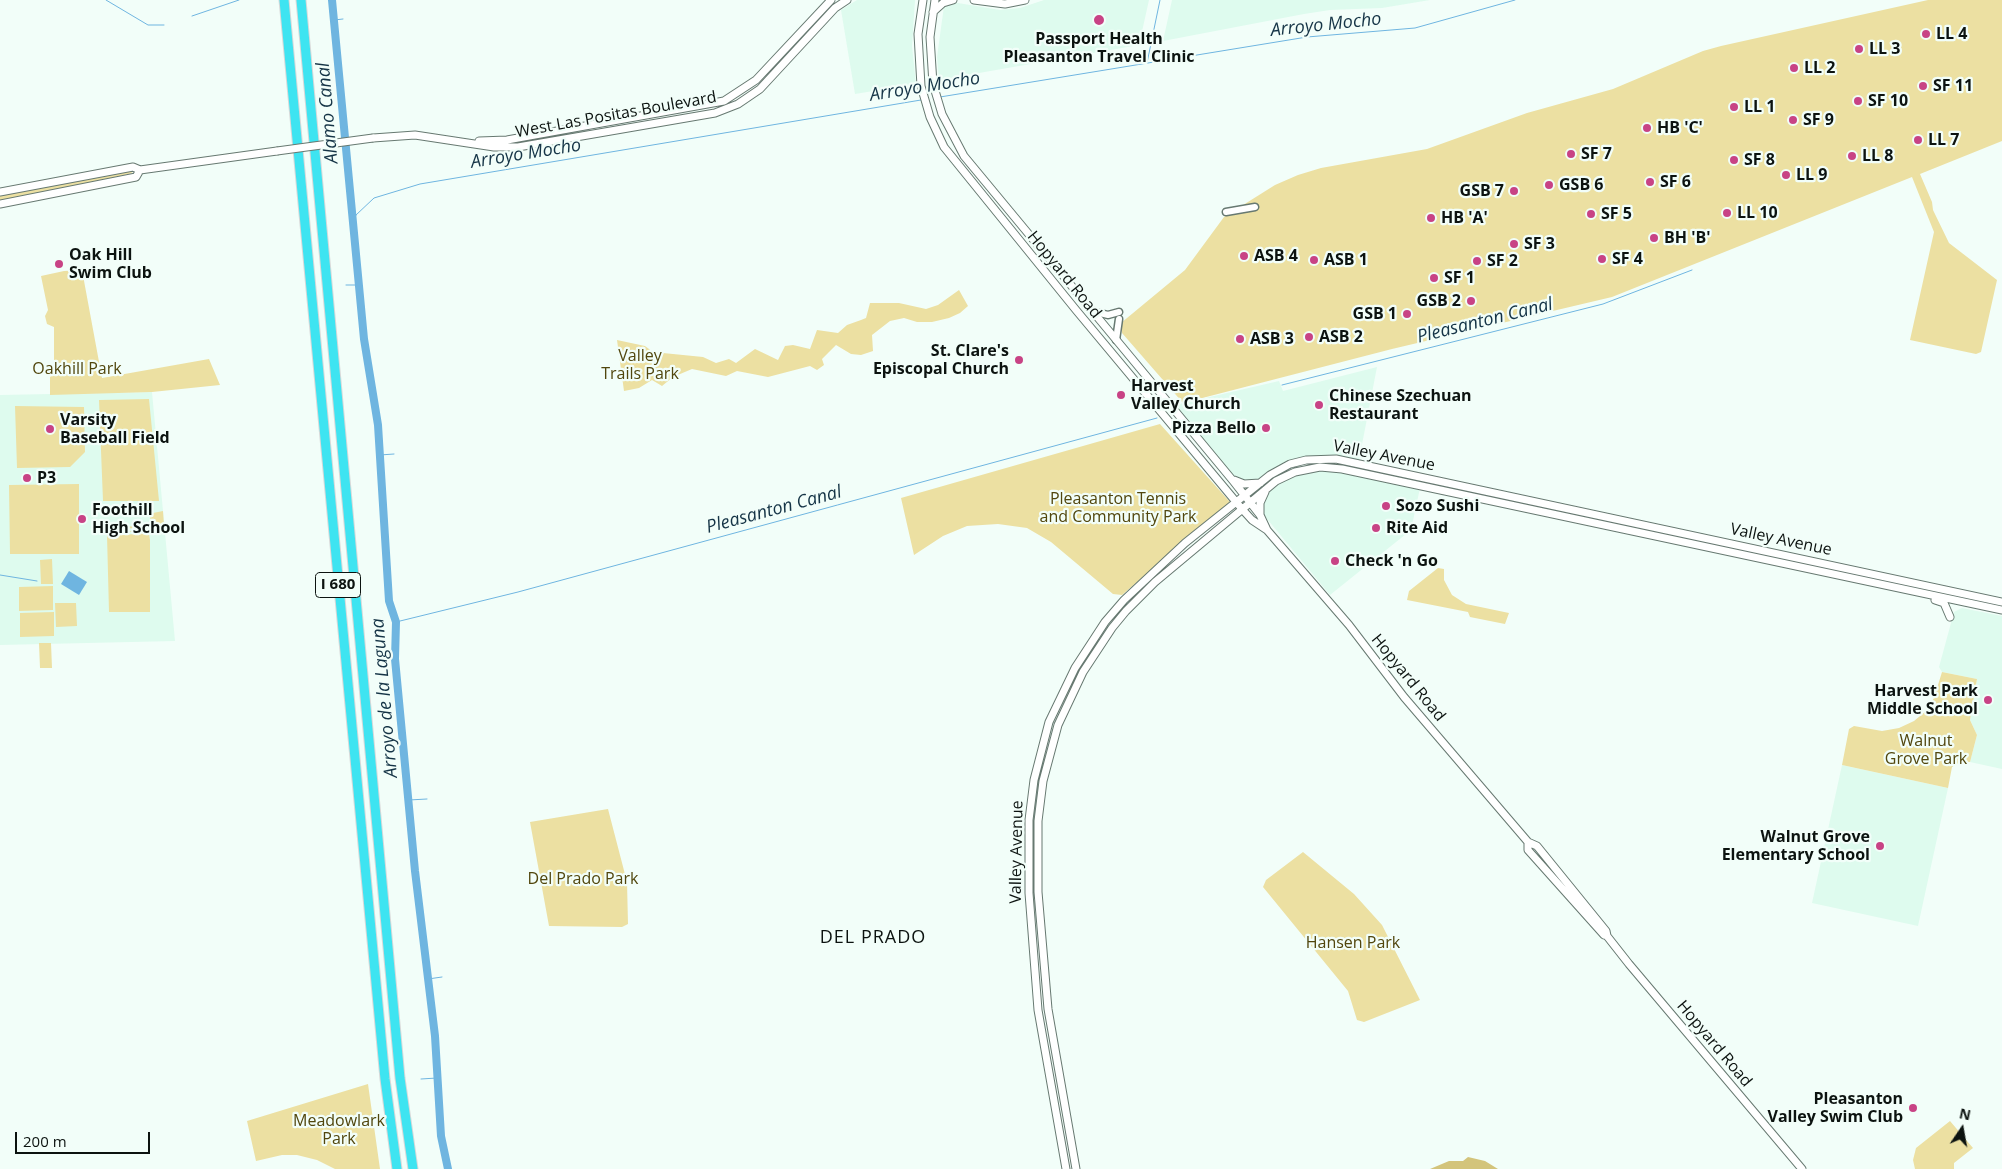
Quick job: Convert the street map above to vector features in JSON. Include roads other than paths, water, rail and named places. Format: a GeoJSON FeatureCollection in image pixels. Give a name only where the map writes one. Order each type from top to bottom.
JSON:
{"type":"FeatureCollection","features":[{"type":"Feature","properties":{"kind":"highway","name":"I 680"},"geometry":{"type":"LineString","coordinates":[[284,0],[385,1079],[397,1169]]}},
{"type":"Feature","properties":{"kind":"highway","name":"I 680"},"geometry":{"type":"LineString","coordinates":[[301,0],[400,1078],[412,1169]]}},
{"type":"Feature","properties":{"kind":"main road","name":"West Las Positas Boulevard"},"geometry":{"type":"LineString","coordinates":[[466,142],[507,140],[724,101],[756,80],[831,0]]}},
{"type":"Feature","properties":{"kind":"main road","name":"West Las Positas Boulevard"},"geometry":{"type":"LineString","coordinates":[[0,192],[133,168],[140,170],[373,138],[415,135],[494,147],[518,147],[726,110],[750,97],[760,89],[835,8],[847,0]]}},
{"type":"Feature","properties":{"kind":"main road"},"geometry":{"type":"LineString","coordinates":[[917,0],[921,9]]}},
{"type":"Feature","properties":{"kind":"main road","name":"Hopyard Road"},"geometry":{"type":"LineString","coordinates":[[923,0],[918,34],[921,86],[930,117],[944,147],[954,162],[1236,502],[1252,520],[1267,530],[1349,625],[1404,698],[1528,842],[1537,846],[1606,931],[1607,936],[1802,1169]]}},
{"type":"Feature","properties":{"kind":"main road","name":"Hopyard Road"},"geometry":{"type":"LineString","coordinates":[[935,0],[932,12],[930,56],[933,84],[942,114],[964,156],[1231,479],[1260,515],[1267,530]]}},
{"type":"Feature","properties":{"kind":"main road"},"geometry":{"type":"LineString","coordinates":[[932,12],[943,3],[953,0]]}},
{"type":"Feature","properties":{"kind":"main road"},"geometry":{"type":"LineString","coordinates":[[974,0],[1005,4],[1025,0]]}},
{"type":"Feature","properties":{"kind":"main road","name":"West Las Positas Boulevard"},"geometry":{"type":"LineString","coordinates":[[0,204],[136,177],[140,170]]}},
{"type":"Feature","properties":{"kind":"main road","name":"Valley Avenue"},"geometry":{"type":"LineString","coordinates":[[1066,1169],[1042,1039],[1034,972],[1028,856],[1029,820],[1038,759],[1057,702],[1075,668],[1104,622],[1148,576],[1270,475],[1290,464],[1306,460],[1336,459],[2002,602]]}},
{"type":"Feature","properties":{"kind":"main road","name":"Valley Avenue"},"geometry":{"type":"LineString","coordinates":[[1076,1169],[1072,1136],[1052,1037],[1043,965],[1037,856],[1038,821],[1048,760],[1065,706],[1083,672],[1112,628],[1155,582],[1276,481],[1295,472],[1320,467],[1342,469],[2002,610]]}},
{"type":"Feature","properties":{"kind":"main road"},"geometry":{"type":"LineString","coordinates":[[1231,479],[1244,484],[1260,483]]}},
{"type":"Feature","properties":{"kind":"main road"},"geometry":{"type":"LineString","coordinates":[[1224,487],[1227,502],[1225,511]]}},
{"type":"Feature","properties":{"kind":"main road"},"geometry":{"type":"LineString","coordinates":[[1260,515],[1260,503],[1266,490]]}},
{"type":"Feature","properties":{"kind":"main road"},"geometry":{"type":"LineString","coordinates":[[1224,524],[1239,517],[1252,520]]}},
{"type":"Feature","properties":{"kind":"main road","name":"Valley Avenue"},"geometry":{"type":"LineString","coordinates":[[1922,593],[1944,604],[1950,616]]}},
{"type":"Feature","properties":{"kind":"street"},"geometry":{"type":"LineString","coordinates":[[1226,212],[1255,207]]}},
{"type":"Feature","properties":{"kind":"street"},"geometry":{"type":"LineString","coordinates":[[1092,311],[1108,315],[1119,312]]}},
{"type":"Feature","properties":{"kind":"street"},"geometry":{"type":"LineString","coordinates":[[1116,340],[1119,320]]}},
{"type":"Feature","properties":{"kind":"water"},"geometry":{"type":"Polygon","coordinates":[[[69,571],[87,582],[79,595],[61,584],[69,571]]]}},
{"type":"Feature","properties":{"kind":"waterway"},"geometry":{"type":"LineString","coordinates":[[106,0],[148,25],[164,25]]}},
{"type":"Feature","properties":{"kind":"waterway"},"geometry":{"type":"LineString","coordinates":[[192,16],[239,0]]}},
{"type":"Feature","properties":{"kind":"waterway","name":"Arroyo de la Laguna"},"geometry":{"type":"LineString","coordinates":[[332,0],[364,339],[378,425],[389,601],[396,622],[395,659],[415,871],[435,1036],[441,1136],[448,1169]]}},
{"type":"Feature","properties":{"kind":"waterway"},"geometry":{"type":"LineString","coordinates":[[1147,63],[1160,0]]}},
{"type":"Feature","properties":{"kind":"waterway","name":"Arroyo Mocho"},"geometry":{"type":"LineString","coordinates":[[940,97],[1307,37],[1415,28],[1515,0]]}},
{"type":"Feature","properties":{"kind":"waterway"},"geometry":{"type":"LineString","coordinates":[[334,20],[343,19]]}},
{"type":"Feature","properties":{"kind":"waterway","name":"Arroyo Mocho"},"geometry":{"type":"LineString","coordinates":[[353,224],[356,215],[374,198],[420,184],[921,100]]}},
{"type":"Feature","properties":{"kind":"waterway","name":"Pleasanton Canal"},"geometry":{"type":"LineString","coordinates":[[1282,385],[1603,304],[1692,270]]}},
{"type":"Feature","properties":{"kind":"waterway"},"geometry":{"type":"LineString","coordinates":[[346,285],[359,285]]}},
{"type":"Feature","properties":{"kind":"waterway","name":"Pleasanton Canal"},"geometry":{"type":"LineString","coordinates":[[396,622],[518,592],[1157,418]]}},
{"type":"Feature","properties":{"kind":"waterway"},"geometry":{"type":"LineString","coordinates":[[380,455],[394,454]]}},
{"type":"Feature","properties":{"kind":"waterway"},"geometry":{"type":"LineString","coordinates":[[0,575],[37,581]]}},
{"type":"Feature","properties":{"kind":"waterway"},"geometry":{"type":"LineString","coordinates":[[409,800],[427,799]]}},
{"type":"Feature","properties":{"kind":"waterway"},"geometry":{"type":"LineString","coordinates":[[428,979],[442,977]]}},
{"type":"Feature","properties":{"kind":"waterway"},"geometry":{"type":"LineString","coordinates":[[421,1079],[437,1078]]}},
{"type":"Feature","properties":{"kind":"place","name":"Passport Health Pleasanton Travel Clinic"},"geometry":{"type":"Point","coordinates":[1099,20]}},
{"type":"Feature","properties":{"kind":"place","name":"LL 4"},"geometry":{"type":"Point","coordinates":[1926,34]}},
{"type":"Feature","properties":{"kind":"place","name":"LL 3"},"geometry":{"type":"Point","coordinates":[1859,49]}},
{"type":"Feature","properties":{"kind":"place","name":"LL 2"},"geometry":{"type":"Point","coordinates":[1794,68]}},
{"type":"Feature","properties":{"kind":"place","name":"SF 11"},"geometry":{"type":"Point","coordinates":[1923,86]}},
{"type":"Feature","properties":{"kind":"place","name":"SF 10"},"geometry":{"type":"Point","coordinates":[1858,101]}},
{"type":"Feature","properties":{"kind":"place","name":"LL 1"},"geometry":{"type":"Point","coordinates":[1734,107]}},
{"type":"Feature","properties":{"kind":"place","name":"SF 9"},"geometry":{"type":"Point","coordinates":[1793,120]}},
{"type":"Feature","properties":{"kind":"place","name":"HB 'C'"},"geometry":{"type":"Point","coordinates":[1647,128]}},
{"type":"Feature","properties":{"kind":"place","name":"LL 7"},"geometry":{"type":"Point","coordinates":[1918,140]}},
{"type":"Feature","properties":{"kind":"place","name":"SF 7"},"geometry":{"type":"Point","coordinates":[1571,154]}},
{"type":"Feature","properties":{"kind":"place","name":"LL 8"},"geometry":{"type":"Point","coordinates":[1852,156]}},
{"type":"Feature","properties":{"kind":"place","name":"SF 8"},"geometry":{"type":"Point","coordinates":[1734,160]}},
{"type":"Feature","properties":{"kind":"place","name":"LL 9"},"geometry":{"type":"Point","coordinates":[1786,175]}},
{"type":"Feature","properties":{"kind":"place","name":"SF 6"},"geometry":{"type":"Point","coordinates":[1650,182]}},
{"type":"Feature","properties":{"kind":"place","name":"GSB 6"},"geometry":{"type":"Point","coordinates":[1549,185]}},
{"type":"Feature","properties":{"kind":"place","name":"GSB 7"},"geometry":{"type":"Point","coordinates":[1514,191]}},
{"type":"Feature","properties":{"kind":"place","name":"LL 10"},"geometry":{"type":"Point","coordinates":[1727,213]}},
{"type":"Feature","properties":{"kind":"place","name":"SF 5"},"geometry":{"type":"Point","coordinates":[1591,214]}},
{"type":"Feature","properties":{"kind":"place","name":"HB 'A'"},"geometry":{"type":"Point","coordinates":[1431,218]}},
{"type":"Feature","properties":{"kind":"place","name":"BH 'B'"},"geometry":{"type":"Point","coordinates":[1654,238]}},
{"type":"Feature","properties":{"kind":"place","name":"SF 3"},"geometry":{"type":"Point","coordinates":[1514,244]}},
{"type":"Feature","properties":{"kind":"place","name":"ASB 4"},"geometry":{"type":"Point","coordinates":[1244,256]}},
{"type":"Feature","properties":{"kind":"place","name":"SF 4"},"geometry":{"type":"Point","coordinates":[1602,259]}},
{"type":"Feature","properties":{"kind":"place","name":"ASB 1"},"geometry":{"type":"Point","coordinates":[1314,260]}},
{"type":"Feature","properties":{"kind":"place","name":"SF 2"},"geometry":{"type":"Point","coordinates":[1477,261]}},
{"type":"Feature","properties":{"kind":"place","name":"Oak Hill Swim Club"},"geometry":{"type":"Point","coordinates":[59,264]}},
{"type":"Feature","properties":{"kind":"place","name":"SF 1"},"geometry":{"type":"Point","coordinates":[1434,278]}},
{"type":"Feature","properties":{"kind":"place","name":"GSB 2"},"geometry":{"type":"Point","coordinates":[1471,301]}},
{"type":"Feature","properties":{"kind":"place","name":"GSB 1"},"geometry":{"type":"Point","coordinates":[1407,314]}},
{"type":"Feature","properties":{"kind":"place","name":"ASB 2"},"geometry":{"type":"Point","coordinates":[1309,337]}},
{"type":"Feature","properties":{"kind":"place","name":"ASB 3"},"geometry":{"type":"Point","coordinates":[1240,339]}},
{"type":"Feature","properties":{"kind":"place","name":"St. Clare's Episcopal Church"},"geometry":{"type":"Point","coordinates":[1019,360]}},
{"type":"Feature","properties":{"kind":"place","name":"Harvest Valley Church"},"geometry":{"type":"Point","coordinates":[1121,395]}},
{"type":"Feature","properties":{"kind":"place","name":"Chinese Szechuan Restaurant"},"geometry":{"type":"Point","coordinates":[1319,405]}},
{"type":"Feature","properties":{"kind":"place","name":"Pizza Bello"},"geometry":{"type":"Point","coordinates":[1266,428]}},
{"type":"Feature","properties":{"kind":"place","name":"Varsity Baseball Field"},"geometry":{"type":"Point","coordinates":[50,429]}},
{"type":"Feature","properties":{"kind":"place","name":"P3"},"geometry":{"type":"Point","coordinates":[27,478]}},
{"type":"Feature","properties":{"kind":"place","name":"Sozo Sushi"},"geometry":{"type":"Point","coordinates":[1386,506]}},
{"type":"Feature","properties":{"kind":"place","name":"Foothill High School"},"geometry":{"type":"Point","coordinates":[82,519]}},
{"type":"Feature","properties":{"kind":"place","name":"Rite Aid"},"geometry":{"type":"Point","coordinates":[1376,528]}},
{"type":"Feature","properties":{"kind":"place","name":"Check 'n Go"},"geometry":{"type":"Point","coordinates":[1335,561]}},
{"type":"Feature","properties":{"kind":"place","name":"Harvest Park Middle School"},"geometry":{"type":"Point","coordinates":[1988,700]}},
{"type":"Feature","properties":{"kind":"place","name":"Walnut Grove Elementary School"},"geometry":{"type":"Point","coordinates":[1880,846]}},
{"type":"Feature","properties":{"kind":"place","name":"Pleasanton Valley Swim Club"},"geometry":{"type":"Point","coordinates":[1913,1108]}},
{"type":"Feature","properties":{"kind":"district","name":"DEL PRADO"},"geometry":{"type":"Point","coordinates":[873,938]}},
{"type":"Feature","properties":{"kind":"water label","name":"Alamo Canal"},"geometry":{"type":"Point","coordinates":[328,113]}},
{"type":"Feature","properties":{"kind":"park label","name":"Valley Trails Park"},"geometry":{"type":"Point","coordinates":[640,365]}},
{"type":"Feature","properties":{"kind":"park label","name":"Oakhill Park"},"geometry":{"type":"Point","coordinates":[77,369]}},
{"type":"Feature","properties":{"kind":"park label","name":"Pleasanton Tennis and Community Park"},"geometry":{"type":"Point","coordinates":[1118,508]}},
{"type":"Feature","properties":{"kind":"park label","name":"Walnut Grove Park"},"geometry":{"type":"Point","coordinates":[1926,750]}},
{"type":"Feature","properties":{"kind":"park label","name":"Del Prado Park"},"geometry":{"type":"Point","coordinates":[583,879]}},
{"type":"Feature","properties":{"kind":"park label","name":"Hansen Park"},"geometry":{"type":"Point","coordinates":[1353,943]}},
{"type":"Feature","properties":{"kind":"park label","name":"Meadowlark Park"},"geometry":{"type":"Point","coordinates":[339,1130]}}]}
